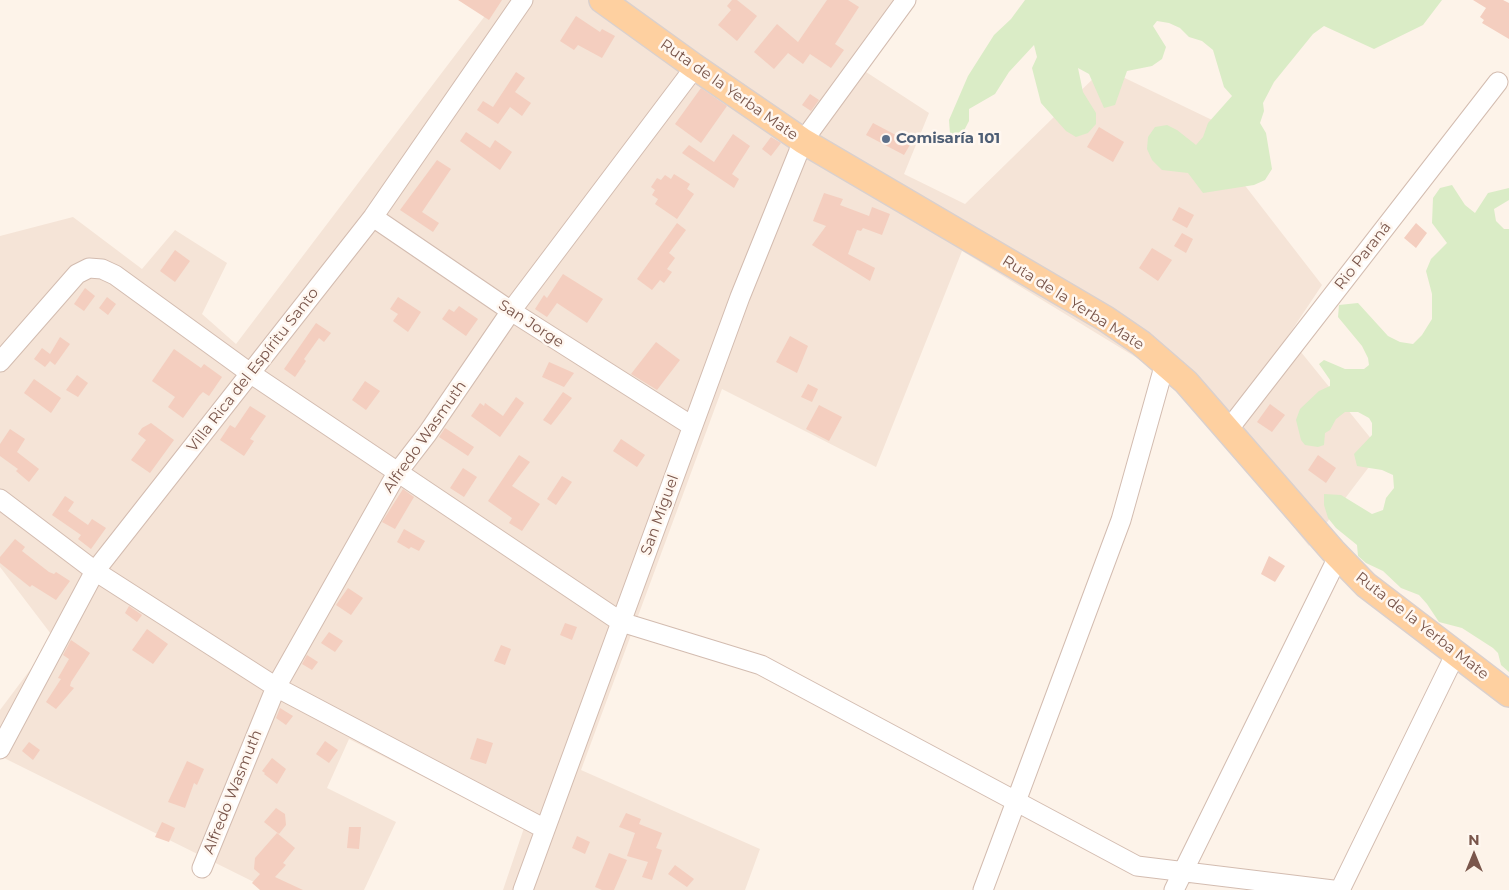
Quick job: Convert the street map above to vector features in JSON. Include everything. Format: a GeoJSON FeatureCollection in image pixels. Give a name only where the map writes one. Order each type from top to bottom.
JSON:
{"type":"FeatureCollection","features":[{"type":"Feature","properties":{"kind":"main road","name":"Ruta de la Yerba Mate"},"geometry":{"type":"LineString","coordinates":[[602,0],[694,67],[802,141],[1106,319],[1165,363],[1186,382],[1338,557],[1366,585],[1509,694]]}},
{"type":"Feature","properties":{"kind":"street","name":"Villa Rica del Espíritu Santo"},"geometry":{"type":"LineString","coordinates":[[0,749],[95,572],[373,218],[523,0]]}},
{"type":"Feature","properties":{"kind":"street","name":"San Miguel"},"geometry":{"type":"LineString","coordinates":[[523,890],[740,296],[802,141],[906,0]]}},
{"type":"Feature","properties":{"kind":"street","name":"Alfredo Wasmuth"},"geometry":{"type":"LineString","coordinates":[[202,868],[276,687],[397,473],[427,434],[511,311],[694,67]]}},
{"type":"Feature","properties":{"kind":"street","name":"Rio Paraná"},"geometry":{"type":"LineString","coordinates":[[1228,430],[1498,82]]}},
{"type":"Feature","properties":{"kind":"street","name":"San Jorge"},"geometry":{"type":"LineString","coordinates":[[373,218],[511,311],[692,426]]}},
{"type":"Feature","properties":{"kind":"street"},"geometry":{"type":"LineString","coordinates":[[0,362],[77,274],[89,268],[102,269],[115,274],[250,373],[621,622],[761,665],[1137,866],[1333,890]]}},
{"type":"Feature","properties":{"kind":"street"},"geometry":{"type":"LineString","coordinates":[[983,890],[1121,520],[1165,363]]}},
{"type":"Feature","properties":{"kind":"street"},"geometry":{"type":"LineString","coordinates":[[0,498],[95,572],[276,687],[545,829]]}},
{"type":"Feature","properties":{"kind":"street"},"geometry":{"type":"LineString","coordinates":[[1174,890],[1338,557]]}},
{"type":"Feature","properties":{"kind":"street"},"geometry":{"type":"LineString","coordinates":[[1340,890],[1456,654]]}},
{"type":"Feature","properties":{"kind":"shaded area"},"geometry":{"type":"Polygon","coordinates":[[[497,0],[914,0],[863,70],[929,113],[904,174],[965,204],[1104,68],[1262,144],[1243,183],[1322,285],[1288,336],[1381,451],[1309,546],[1173,380],[962,251],[876,467],[722,389],[581,770],[760,849],[745,890],[503,890],[524,828],[349,739],[327,788],[396,822],[364,890],[270,890],[0,756],[0,710],[54,638],[0,567],[0,236],[73,217],[142,269],[175,230],[227,263],[202,314],[236,344],[497,0]]]}},
{"type":"Feature","properties":{"kind":"green space"},"geometry":{"type":"Polygon","coordinates":[[[1025,0],[1442,0],[1423,25],[1374,49],[1324,26],[1313,34],[1274,82],[1263,103],[1264,111],[1260,123],[1266,133],[1272,169],[1265,180],[1254,185],[1203,193],[1188,173],[1162,170],[1152,160],[1147,149],[1148,137],[1155,127],[1167,125],[1177,130],[1196,145],[1203,137],[1208,123],[1232,96],[1224,87],[1213,50],[1202,41],[1189,37],[1180,28],[1169,23],[1157,21],[1153,26],[1166,47],[1162,59],[1152,66],[1127,71],[1115,105],[1104,108],[1089,74],[1078,68],[1083,92],[1096,113],[1096,124],[1088,133],[1076,137],[1066,131],[1041,103],[1032,68],[1037,57],[1034,45],[1009,72],[995,94],[969,109],[969,121],[957,144],[950,134],[949,120],[968,76],[994,35],[1011,19],[1025,0]]]}},
{"type":"Feature","properties":{"kind":"green space"},"geometry":{"type":"Polygon","coordinates":[[[1452,185],[1465,205],[1475,213],[1488,193],[1509,188],[1509,200],[1494,209],[1496,221],[1504,229],[1509,229],[1509,672],[1501,665],[1498,653],[1493,648],[1462,628],[1439,622],[1419,595],[1401,588],[1383,571],[1366,563],[1358,556],[1357,545],[1336,528],[1328,518],[1324,505],[1324,494],[1341,495],[1372,514],[1383,510],[1386,498],[1394,488],[1393,475],[1382,470],[1357,466],[1354,454],[1372,435],[1372,423],[1369,418],[1358,412],[1345,412],[1336,419],[1330,430],[1325,433],[1324,445],[1318,447],[1305,445],[1301,440],[1296,420],[1300,409],[1319,391],[1330,386],[1330,380],[1319,364],[1324,360],[1345,369],[1364,369],[1369,365],[1362,346],[1338,317],[1339,305],[1358,303],[1388,336],[1400,342],[1413,344],[1422,335],[1432,319],[1432,294],[1426,271],[1431,259],[1447,243],[1432,223],[1433,198],[1440,188],[1452,185]]]}},
{"type":"Feature","properties":{"kind":"building"},"geometry":{"type":"Polygon","coordinates":[[[458,0],[502,0],[489,20],[458,0]]]}},
{"type":"Feature","properties":{"kind":"building"},"geometry":{"type":"Polygon","coordinates":[[[732,0],[737,0],[757,16],[737,41],[718,25],[731,10],[727,6],[732,0]]]}},
{"type":"Feature","properties":{"kind":"building"},"geometry":{"type":"Polygon","coordinates":[[[827,0],[848,0],[859,7],[835,44],[844,50],[831,68],[810,54],[803,64],[788,53],[774,69],[754,52],[777,24],[798,42],[827,0]]]}},
{"type":"Feature","properties":{"kind":"building"},"geometry":{"type":"Polygon","coordinates":[[[1473,0],[1503,0],[1509,3],[1509,39],[1482,23],[1484,20],[1480,17],[1486,8],[1473,0]]]}},
{"type":"Feature","properties":{"kind":"building"},"geometry":{"type":"Polygon","coordinates":[[[576,16],[600,32],[602,29],[615,36],[602,58],[578,45],[574,50],[560,41],[576,16]]]}},
{"type":"Feature","properties":{"kind":"building"},"geometry":{"type":"Polygon","coordinates":[[[516,72],[525,78],[515,92],[531,103],[522,116],[510,107],[498,124],[477,110],[483,101],[493,107],[516,72]]]}},
{"type":"Feature","properties":{"kind":"building"},"geometry":{"type":"Polygon","coordinates":[[[701,88],[727,106],[701,143],[675,124],[701,88]]]}},
{"type":"Feature","properties":{"kind":"building"},"geometry":{"type":"Polygon","coordinates":[[[810,94],[819,100],[811,111],[802,105],[810,94]]]}},
{"type":"Feature","properties":{"kind":"building"},"geometry":{"type":"Polygon","coordinates":[[[873,123],[911,143],[904,155],[866,135],[873,123]]]}},
{"type":"Feature","properties":{"kind":"building"},"geometry":{"type":"Polygon","coordinates":[[[1099,127],[1124,142],[1113,162],[1087,147],[1099,127]]]}},
{"type":"Feature","properties":{"kind":"building"},"geometry":{"type":"Polygon","coordinates":[[[466,132],[490,148],[495,140],[512,152],[500,170],[460,141],[466,132]]]}},
{"type":"Feature","properties":{"kind":"building"},"geometry":{"type":"Polygon","coordinates":[[[733,134],[750,146],[732,174],[739,179],[734,188],[682,153],[689,145],[714,162],[733,134]]]}},
{"type":"Feature","properties":{"kind":"building"},"geometry":{"type":"Polygon","coordinates":[[[771,137],[781,143],[771,156],[762,149],[771,137]]]}},
{"type":"Feature","properties":{"kind":"building"},"geometry":{"type":"Polygon","coordinates":[[[437,160],[451,169],[422,212],[439,223],[433,232],[400,210],[437,160]]]}},
{"type":"Feature","properties":{"kind":"building"},"geometry":{"type":"Polygon","coordinates":[[[674,174],[690,184],[687,189],[694,194],[677,219],[655,204],[658,199],[652,195],[655,190],[651,187],[657,178],[661,180],[665,175],[671,179],[674,174]]]}},
{"type":"Feature","properties":{"kind":"building"},"geometry":{"type":"Polygon","coordinates":[[[824,193],[843,199],[840,205],[869,216],[872,207],[890,214],[882,235],[863,228],[861,231],[857,230],[848,254],[875,268],[870,281],[812,245],[826,226],[813,221],[824,193]]]}},
{"type":"Feature","properties":{"kind":"building"},"geometry":{"type":"Polygon","coordinates":[[[1179,207],[1194,215],[1187,228],[1172,220],[1179,207]]]}},
{"type":"Feature","properties":{"kind":"building"},"geometry":{"type":"Polygon","coordinates":[[[677,223],[686,230],[669,253],[675,258],[667,269],[672,272],[664,283],[660,280],[652,290],[637,279],[677,223]]]}},
{"type":"Feature","properties":{"kind":"building"},"geometry":{"type":"Polygon","coordinates":[[[1416,223],[1427,233],[1416,248],[1404,238],[1416,223]]]}},
{"type":"Feature","properties":{"kind":"building"},"geometry":{"type":"Polygon","coordinates":[[[1182,233],[1193,239],[1186,253],[1174,246],[1182,233]]]}},
{"type":"Feature","properties":{"kind":"building"},"geometry":{"type":"Polygon","coordinates":[[[1152,248],[1172,260],[1158,281],[1139,268],[1152,248]]]}},
{"type":"Feature","properties":{"kind":"building"},"geometry":{"type":"Polygon","coordinates":[[[175,250],[190,261],[175,282],[160,271],[175,250]]]}},
{"type":"Feature","properties":{"kind":"building"},"geometry":{"type":"Polygon","coordinates":[[[563,274],[603,299],[587,323],[557,303],[547,317],[535,309],[544,295],[547,298],[563,274]]]}},
{"type":"Feature","properties":{"kind":"building"},"geometry":{"type":"Polygon","coordinates":[[[85,288],[95,296],[84,311],[74,304],[85,288]]]}},
{"type":"Feature","properties":{"kind":"building"},"geometry":{"type":"Polygon","coordinates":[[[107,297],[116,304],[108,315],[99,308],[107,297]]]}},
{"type":"Feature","properties":{"kind":"building"},"geometry":{"type":"Polygon","coordinates":[[[398,297],[421,312],[408,332],[393,321],[398,314],[390,309],[398,297]]]}},
{"type":"Feature","properties":{"kind":"building"},"geometry":{"type":"Polygon","coordinates":[[[459,306],[478,319],[466,336],[442,319],[449,309],[454,312],[459,306]]]}},
{"type":"Feature","properties":{"kind":"building"},"geometry":{"type":"Polygon","coordinates":[[[316,323],[331,333],[324,342],[319,338],[304,359],[306,361],[295,377],[284,369],[316,323]]]}},
{"type":"Feature","properties":{"kind":"building"},"geometry":{"type":"Polygon","coordinates":[[[790,336],[808,346],[797,373],[776,362],[790,336]]]}},
{"type":"Feature","properties":{"kind":"building"},"geometry":{"type":"Polygon","coordinates":[[[60,337],[70,344],[55,365],[50,361],[45,367],[34,359],[42,348],[50,354],[60,337]]]}},
{"type":"Feature","properties":{"kind":"building"},"geometry":{"type":"Polygon","coordinates":[[[656,342],[680,360],[657,390],[631,374],[656,342]]]}},
{"type":"Feature","properties":{"kind":"building"},"geometry":{"type":"Polygon","coordinates":[[[174,349],[201,368],[204,364],[222,377],[209,396],[203,392],[183,418],[168,407],[175,397],[152,381],[174,349]]]}},
{"type":"Feature","properties":{"kind":"building"},"geometry":{"type":"Polygon","coordinates":[[[549,362],[574,373],[564,387],[542,377],[549,362]]]}},
{"type":"Feature","properties":{"kind":"building"},"geometry":{"type":"Polygon","coordinates":[[[77,375],[88,383],[78,397],[66,390],[77,375]]]}},
{"type":"Feature","properties":{"kind":"building"},"geometry":{"type":"Polygon","coordinates":[[[34,379],[61,398],[51,413],[24,393],[34,379]]]}},
{"type":"Feature","properties":{"kind":"building"},"geometry":{"type":"Polygon","coordinates":[[[365,381],[380,391],[366,410],[352,400],[365,381]]]}},
{"type":"Feature","properties":{"kind":"building"},"geometry":{"type":"Polygon","coordinates":[[[808,384],[818,389],[812,402],[801,397],[808,384]]]}},
{"type":"Feature","properties":{"kind":"building"},"geometry":{"type":"Polygon","coordinates":[[[563,392],[572,398],[551,425],[543,420],[563,392]]]}},
{"type":"Feature","properties":{"kind":"building"},"geometry":{"type":"Polygon","coordinates":[[[516,397],[524,403],[500,437],[471,416],[480,403],[484,406],[485,403],[503,416],[516,397]]]}},
{"type":"Feature","properties":{"kind":"building"},"geometry":{"type":"Polygon","coordinates":[[[1270,404],[1285,415],[1272,432],[1257,422],[1270,404]]]}},
{"type":"Feature","properties":{"kind":"building"},"geometry":{"type":"Polygon","coordinates":[[[819,405],[842,417],[829,441],[806,429],[819,405]]]}},
{"type":"Feature","properties":{"kind":"building"},"geometry":{"type":"Polygon","coordinates":[[[250,406],[266,416],[250,439],[254,441],[244,456],[220,440],[230,425],[235,428],[250,406]]]}},
{"type":"Feature","properties":{"kind":"building"},"geometry":{"type":"Polygon","coordinates":[[[151,423],[174,440],[150,473],[131,460],[146,440],[138,434],[142,428],[151,423]]]}},
{"type":"Feature","properties":{"kind":"building"},"geometry":{"type":"Polygon","coordinates":[[[445,428],[474,447],[468,456],[439,437],[445,428]]]}},
{"type":"Feature","properties":{"kind":"building"},"geometry":{"type":"Polygon","coordinates":[[[10,429],[25,439],[17,452],[39,469],[29,482],[16,471],[18,469],[0,456],[0,444],[10,429]]]}},
{"type":"Feature","properties":{"kind":"building"},"geometry":{"type":"Polygon","coordinates":[[[621,439],[645,455],[637,467],[613,451],[621,439]]]}},
{"type":"Feature","properties":{"kind":"building"},"geometry":{"type":"Polygon","coordinates":[[[519,455],[530,462],[512,486],[540,504],[522,531],[509,523],[512,518],[488,501],[519,455]]]}},
{"type":"Feature","properties":{"kind":"building"},"geometry":{"type":"Polygon","coordinates":[[[1318,455],[1336,468],[1326,483],[1308,470],[1318,455]]]}},
{"type":"Feature","properties":{"kind":"building"},"geometry":{"type":"Polygon","coordinates":[[[463,468],[477,477],[464,497],[450,488],[463,468]]]}},
{"type":"Feature","properties":{"kind":"building"},"geometry":{"type":"Polygon","coordinates":[[[562,476],[572,482],[556,505],[547,499],[562,476]]]}},
{"type":"Feature","properties":{"kind":"building"},"geometry":{"type":"Polygon","coordinates":[[[403,489],[414,497],[395,529],[382,522],[403,489]]]}},
{"type":"Feature","properties":{"kind":"building"},"geometry":{"type":"Polygon","coordinates":[[[65,496],[74,502],[68,511],[88,525],[92,519],[106,528],[91,549],[78,539],[81,535],[52,515],[65,496]]]}},
{"type":"Feature","properties":{"kind":"building"},"geometry":{"type":"Polygon","coordinates":[[[404,529],[425,541],[419,551],[411,547],[409,549],[397,542],[404,529]]]}},
{"type":"Feature","properties":{"kind":"building"},"geometry":{"type":"Polygon","coordinates":[[[15,539],[25,547],[22,551],[49,572],[54,574],[56,572],[70,581],[56,600],[32,585],[30,587],[0,563],[0,557],[15,539]]]}},
{"type":"Feature","properties":{"kind":"building"},"geometry":{"type":"Polygon","coordinates":[[[1269,556],[1285,566],[1275,582],[1261,574],[1269,556]]]}},
{"type":"Feature","properties":{"kind":"building"},"geometry":{"type":"Polygon","coordinates":[[[348,588],[363,598],[351,615],[336,605],[348,588]]]}},
{"type":"Feature","properties":{"kind":"building"},"geometry":{"type":"Polygon","coordinates":[[[129,606],[142,615],[137,622],[125,613],[129,606]]]}},
{"type":"Feature","properties":{"kind":"building"},"geometry":{"type":"Polygon","coordinates":[[[565,623],[577,627],[572,640],[560,635],[565,623]]]}},
{"type":"Feature","properties":{"kind":"building"},"geometry":{"type":"Polygon","coordinates":[[[147,629],[168,644],[153,664],[132,650],[147,629]]]}},
{"type":"Feature","properties":{"kind":"building"},"geometry":{"type":"Polygon","coordinates":[[[329,632],[343,641],[335,652],[321,643],[329,632]]]}},
{"type":"Feature","properties":{"kind":"building"},"geometry":{"type":"Polygon","coordinates":[[[71,640],[90,653],[71,682],[70,686],[74,688],[56,709],[46,702],[61,679],[58,678],[69,659],[63,655],[71,640]]]}},
{"type":"Feature","properties":{"kind":"building"},"geometry":{"type":"Polygon","coordinates":[[[501,645],[511,649],[505,665],[494,661],[501,645]]]}},
{"type":"Feature","properties":{"kind":"building"},"geometry":{"type":"Polygon","coordinates":[[[307,655],[318,662],[312,670],[302,664],[307,655]]]}},
{"type":"Feature","properties":{"kind":"building"},"geometry":{"type":"Polygon","coordinates":[[[280,708],[293,716],[286,725],[276,718],[280,708]]]}},
{"type":"Feature","properties":{"kind":"building"},"geometry":{"type":"Polygon","coordinates":[[[477,738],[493,743],[486,764],[470,759],[477,738]]]}},
{"type":"Feature","properties":{"kind":"building"},"geometry":{"type":"Polygon","coordinates":[[[325,741],[338,750],[329,763],[316,754],[325,741]]]}},
{"type":"Feature","properties":{"kind":"building"},"geometry":{"type":"Polygon","coordinates":[[[29,742],[40,750],[33,760],[22,751],[29,742]]]}},
{"type":"Feature","properties":{"kind":"building"},"geometry":{"type":"Polygon","coordinates":[[[272,758],[286,769],[277,784],[262,771],[272,758]]]}},
{"type":"Feature","properties":{"kind":"building"},"geometry":{"type":"Polygon","coordinates":[[[187,761],[204,769],[197,785],[194,783],[185,808],[168,802],[187,761]]]}},
{"type":"Feature","properties":{"kind":"building"},"geometry":{"type":"Polygon","coordinates":[[[276,808],[285,814],[286,825],[279,834],[264,822],[276,808]]]}},
{"type":"Feature","properties":{"kind":"building"},"geometry":{"type":"Polygon","coordinates":[[[626,813],[641,819],[639,824],[662,833],[656,848],[662,850],[652,880],[642,877],[648,862],[627,856],[635,833],[619,827],[626,813]]]}},
{"type":"Feature","properties":{"kind":"building"},"geometry":{"type":"Polygon","coordinates":[[[162,822],[175,828],[169,842],[155,837],[162,822]]]}},
{"type":"Feature","properties":{"kind":"building"},"geometry":{"type":"Polygon","coordinates":[[[349,827],[361,827],[359,849],[347,848],[349,827]]]}},
{"type":"Feature","properties":{"kind":"building"},"geometry":{"type":"Polygon","coordinates":[[[277,833],[295,848],[283,863],[286,865],[275,877],[303,890],[260,890],[252,883],[260,874],[254,869],[255,858],[277,833]]]}},
{"type":"Feature","properties":{"kind":"building"},"geometry":{"type":"Polygon","coordinates":[[[577,836],[590,842],[585,854],[572,848],[577,836]]]}},
{"type":"Feature","properties":{"kind":"building"},"geometry":{"type":"Polygon","coordinates":[[[609,853],[627,860],[614,890],[602,890],[595,887],[609,853]]]}},
{"type":"Feature","properties":{"kind":"building"},"geometry":{"type":"Polygon","coordinates":[[[675,865],[694,879],[687,887],[668,874],[675,865]]]}},
{"type":"Feature","properties":{"kind":"place","name":"Comisaría 101"},"geometry":{"type":"Point","coordinates":[886,139]}}]}
